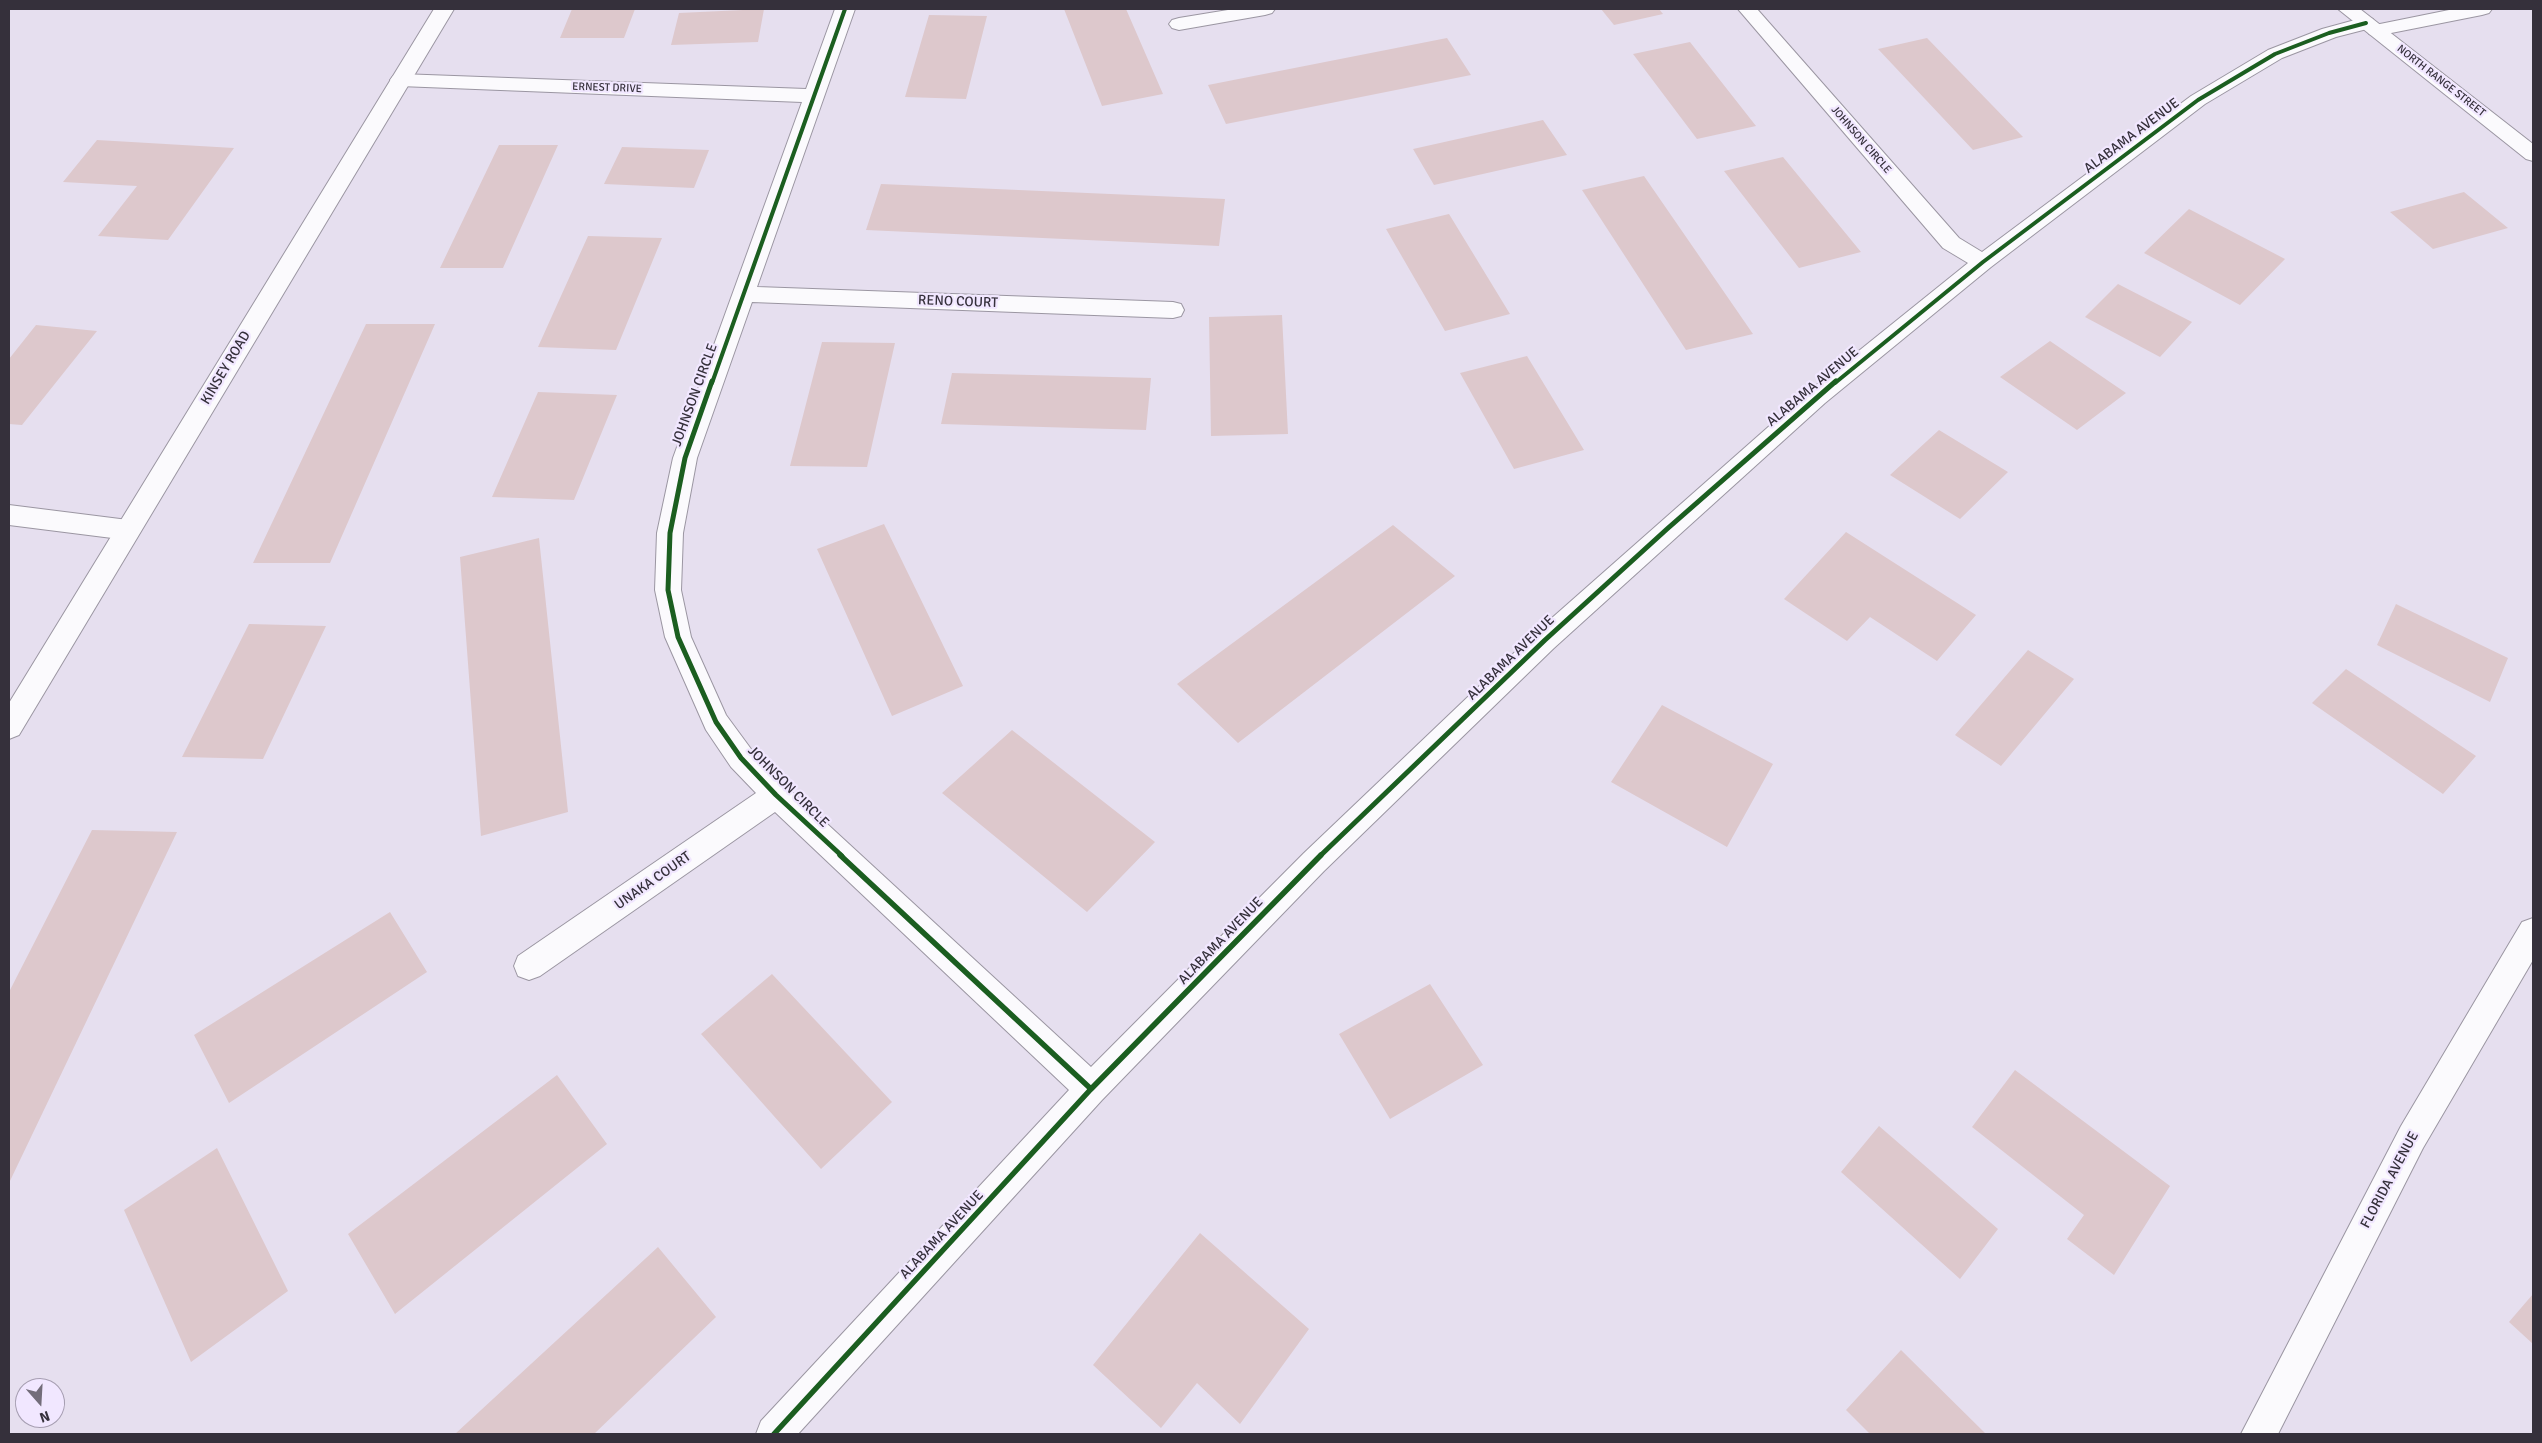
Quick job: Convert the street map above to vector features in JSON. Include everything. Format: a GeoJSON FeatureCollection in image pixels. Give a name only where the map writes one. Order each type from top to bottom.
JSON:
{"type":"FeatureCollection","features":[{"type":"Feature","properties":{"kind":"street","name":"KINSEY ROAD"},"geometry":{"type":"LineString","coordinates":[[9,727],[444,9]]}},
{"type":"Feature","properties":{"kind":"street","name":"JOHNSON CIRCLE"},"geometry":{"type":"LineString","coordinates":[[845,9],[685,458],[670,533],[668,590],[678,637],[716,722],[741,758],[776,795],[1091,1089]]}},
{"type":"Feature","properties":{"kind":"street"},"geometry":{"type":"LineString","coordinates":[[1178,24],[1265,9]]}},
{"type":"Feature","properties":{"kind":"street","name":"JOHNSON CIRCLE"},"geometry":{"type":"LineString","coordinates":[[1747,9],[1951,243],[1983,262]]}},
{"type":"Feature","properties":{"kind":"street","name":"ALABAMA AVENUE"},"geometry":{"type":"LineString","coordinates":[[774,1434],[1091,1089],[1314,862],[1545,640],[1817,397],[1983,262],[2198,100],[2275,54],[2363,21],[2482,9]]}},
{"type":"Feature","properties":{"kind":"street","name":"NORTH RANGE STREET"},"geometry":{"type":"LineString","coordinates":[[2363,21],[2533,154]]}},
{"type":"Feature","properties":{"kind":"street","name":"ERNEST DRIVE"},"geometry":{"type":"LineString","coordinates":[[400,80],[814,96]]}},
{"type":"Feature","properties":{"kind":"street","name":"RENO COURT"},"geometry":{"type":"LineString","coordinates":[[743,294],[1173,310]]}},
{"type":"Feature","properties":{"kind":"street"},"geometry":{"type":"LineString","coordinates":[[9,516],[128,530]]}},
{"type":"Feature","properties":{"kind":"street","name":"UNAKA COURT"},"geometry":{"type":"LineString","coordinates":[[529,966],[776,795]]}},
{"type":"Feature","properties":{"kind":"street","name":"FLORIDA AVENUE"},"geometry":{"type":"LineString","coordinates":[[2259,1434],[2412,1137],[2533,932]]}},
{"type":"Feature","properties":{"kind":"building"},"geometry":{"type":"Polygon","coordinates":[[[572,9],[635,9],[624,38],[560,38],[572,9]]]}},
{"type":"Feature","properties":{"kind":"building"},"geometry":{"type":"Polygon","coordinates":[[[764,9],[758,42],[671,45],[679,13],[764,9]]]}},
{"type":"Feature","properties":{"kind":"building"},"geometry":{"type":"Polygon","coordinates":[[[1064,9],[1126,9],[1163,94],[1102,106],[1064,9]]]}},
{"type":"Feature","properties":{"kind":"building"},"geometry":{"type":"Polygon","coordinates":[[[1601,9],[1659,9],[1663,14],[1614,25],[1601,9]]]}},
{"type":"Feature","properties":{"kind":"building"},"geometry":{"type":"Polygon","coordinates":[[[929,15],[987,16],[966,99],[905,97],[929,15]]]}},
{"type":"Feature","properties":{"kind":"building"},"geometry":{"type":"Polygon","coordinates":[[[1447,38],[1471,75],[1226,124],[1208,85],[1447,38]]]}},
{"type":"Feature","properties":{"kind":"building"},"geometry":{"type":"Polygon","coordinates":[[[1927,38],[2023,137],[1973,150],[1878,49],[1927,38]]]}},
{"type":"Feature","properties":{"kind":"building"},"geometry":{"type":"Polygon","coordinates":[[[1690,42],[1756,126],[1697,139],[1633,54],[1690,42]]]}},
{"type":"Feature","properties":{"kind":"building"},"geometry":{"type":"Polygon","coordinates":[[[1543,120],[1567,155],[1434,185],[1413,149],[1543,120]]]}},
{"type":"Feature","properties":{"kind":"building"},"geometry":{"type":"Polygon","coordinates":[[[97,140],[234,148],[168,240],[98,236],[137,186],[63,182],[97,140]]]}},
{"type":"Feature","properties":{"kind":"building"},"geometry":{"type":"Polygon","coordinates":[[[499,145],[558,145],[503,268],[440,268],[499,145]]]}},
{"type":"Feature","properties":{"kind":"building"},"geometry":{"type":"Polygon","coordinates":[[[622,147],[709,150],[694,188],[604,184],[622,147]]]}},
{"type":"Feature","properties":{"kind":"building"},"geometry":{"type":"Polygon","coordinates":[[[1783,157],[1861,252],[1799,268],[1724,171],[1783,157]]]}},
{"type":"Feature","properties":{"kind":"building"},"geometry":{"type":"Polygon","coordinates":[[[1644,176],[1753,334],[1686,350],[1582,190],[1644,176]]]}},
{"type":"Feature","properties":{"kind":"building"},"geometry":{"type":"Polygon","coordinates":[[[881,184],[1225,199],[1219,246],[866,230],[881,184]]]}},
{"type":"Feature","properties":{"kind":"building"},"geometry":{"type":"Polygon","coordinates":[[[2464,192],[2508,228],[2433,249],[2390,212],[2464,192]]]}},
{"type":"Feature","properties":{"kind":"building"},"geometry":{"type":"Polygon","coordinates":[[[2189,209],[2285,259],[2240,305],[2144,253],[2189,209]]]}},
{"type":"Feature","properties":{"kind":"building"},"geometry":{"type":"Polygon","coordinates":[[[1449,214],[1510,314],[1445,331],[1386,229],[1449,214]]]}},
{"type":"Feature","properties":{"kind":"building"},"geometry":{"type":"Polygon","coordinates":[[[588,236],[662,238],[616,350],[538,347],[588,236]]]}},
{"type":"Feature","properties":{"kind":"building"},"geometry":{"type":"Polygon","coordinates":[[[2118,284],[2192,322],[2160,357],[2085,317],[2118,284]]]}},
{"type":"Feature","properties":{"kind":"building"},"geometry":{"type":"Polygon","coordinates":[[[1282,315],[1288,434],[1211,436],[1209,317],[1282,315]]]}},
{"type":"Feature","properties":{"kind":"building"},"geometry":{"type":"Polygon","coordinates":[[[366,324],[435,324],[330,563],[253,563],[366,324]]]}},
{"type":"Feature","properties":{"kind":"building"},"geometry":{"type":"Polygon","coordinates":[[[36,325],[97,331],[22,425],[9,424],[9,359],[36,325]]]}},
{"type":"Feature","properties":{"kind":"building"},"geometry":{"type":"Polygon","coordinates":[[[2050,341],[2126,393],[2077,430],[2000,377],[2050,341]]]}},
{"type":"Feature","properties":{"kind":"building"},"geometry":{"type":"Polygon","coordinates":[[[822,342],[895,343],[867,467],[790,466],[822,342]]]}},
{"type":"Feature","properties":{"kind":"building"},"geometry":{"type":"Polygon","coordinates":[[[1527,356],[1584,450],[1514,469],[1460,373],[1527,356]]]}},
{"type":"Feature","properties":{"kind":"building"},"geometry":{"type":"Polygon","coordinates":[[[952,373],[1151,378],[1146,430],[941,424],[952,373]]]}},
{"type":"Feature","properties":{"kind":"building"},"geometry":{"type":"Polygon","coordinates":[[[538,392],[617,395],[574,500],[492,497],[538,392]]]}},
{"type":"Feature","properties":{"kind":"building"},"geometry":{"type":"Polygon","coordinates":[[[1939,430],[2008,472],[1960,519],[1890,475],[1939,430]]]}},
{"type":"Feature","properties":{"kind":"building"},"geometry":{"type":"Polygon","coordinates":[[[884,524],[963,686],[892,716],[817,549],[884,524]]]}},
{"type":"Feature","properties":{"kind":"building"},"geometry":{"type":"Polygon","coordinates":[[[1393,525],[1455,576],[1238,743],[1177,684],[1393,525]]]}},
{"type":"Feature","properties":{"kind":"building"},"geometry":{"type":"Polygon","coordinates":[[[1846,532],[1976,615],[1937,661],[1870,617],[1847,641],[1784,599],[1846,532]]]}},
{"type":"Feature","properties":{"kind":"building"},"geometry":{"type":"Polygon","coordinates":[[[539,538],[568,812],[481,836],[460,557],[539,538]]]}},
{"type":"Feature","properties":{"kind":"building"},"geometry":{"type":"Polygon","coordinates":[[[2396,604],[2508,658],[2490,702],[2377,645],[2396,604]]]}},
{"type":"Feature","properties":{"kind":"building"},"geometry":{"type":"Polygon","coordinates":[[[249,624],[326,626],[263,759],[182,757],[249,624]]]}},
{"type":"Feature","properties":{"kind":"building"},"geometry":{"type":"Polygon","coordinates":[[[2028,650],[2074,679],[2001,766],[1955,735],[2028,650]]]}},
{"type":"Feature","properties":{"kind":"building"},"geometry":{"type":"Polygon","coordinates":[[[2346,669],[2476,756],[2443,794],[2312,703],[2346,669]]]}},
{"type":"Feature","properties":{"kind":"building"},"geometry":{"type":"Polygon","coordinates":[[[1662,705],[1773,764],[1727,847],[1611,782],[1662,705]]]}},
{"type":"Feature","properties":{"kind":"building"},"geometry":{"type":"Polygon","coordinates":[[[1012,730],[1155,842],[1087,912],[942,793],[1012,730]]]}},
{"type":"Feature","properties":{"kind":"building"},"geometry":{"type":"Polygon","coordinates":[[[92,830],[177,832],[9,1183],[9,992],[92,830]]]}},
{"type":"Feature","properties":{"kind":"building"},"geometry":{"type":"Polygon","coordinates":[[[390,912],[427,972],[229,1103],[194,1035],[390,912]]]}},
{"type":"Feature","properties":{"kind":"building"},"geometry":{"type":"Polygon","coordinates":[[[772,974],[892,1102],[821,1169],[701,1034],[772,974]]]}},
{"type":"Feature","properties":{"kind":"building"},"geometry":{"type":"Polygon","coordinates":[[[1430,984],[1483,1065],[1390,1119],[1339,1034],[1430,984]]]}},
{"type":"Feature","properties":{"kind":"building"},"geometry":{"type":"Polygon","coordinates":[[[2015,1070],[2170,1186],[2114,1275],[2067,1239],[2084,1215],[1972,1127],[2015,1070]]]}},
{"type":"Feature","properties":{"kind":"building"},"geometry":{"type":"Polygon","coordinates":[[[557,1075],[607,1144],[395,1314],[348,1234],[557,1075]]]}},
{"type":"Feature","properties":{"kind":"building"},"geometry":{"type":"Polygon","coordinates":[[[1879,1126],[1998,1229],[1960,1279],[1841,1172],[1879,1126]]]}},
{"type":"Feature","properties":{"kind":"building"},"geometry":{"type":"Polygon","coordinates":[[[217,1148],[288,1291],[191,1362],[124,1210],[217,1148]]]}},
{"type":"Feature","properties":{"kind":"building"},"geometry":{"type":"Polygon","coordinates":[[[1200,1233],[1309,1329],[1240,1424],[1197,1383],[1161,1428],[1093,1365],[1200,1233]]]}},
{"type":"Feature","properties":{"kind":"building"},"geometry":{"type":"Polygon","coordinates":[[[658,1247],[716,1317],[594,1434],[455,1434],[658,1247]]]}},
{"type":"Feature","properties":{"kind":"building"},"geometry":{"type":"Polygon","coordinates":[[[2533,1294],[2533,1344],[2509,1322],[2533,1294]]]}},
{"type":"Feature","properties":{"kind":"building"},"geometry":{"type":"Polygon","coordinates":[[[1901,1350],[1986,1434],[1870,1434],[1846,1410],[1901,1350]]]}},
{"type":"Feature","properties":{"kind":"cycle path"},"geometry":{"type":"LineString","coordinates":[[845,9],[685,458],[670,533],[668,590],[678,637],[716,722],[741,758],[776,795],[1091,1089]]}},
{"type":"Feature","properties":{"kind":"cycle path"},"geometry":{"type":"LineString","coordinates":[[774,1434],[1091,1089],[1314,862],[1545,640],[1667,529],[1817,397],[1983,262],[2198,100],[2275,54],[2329,33],[2366,23]]}}]}
